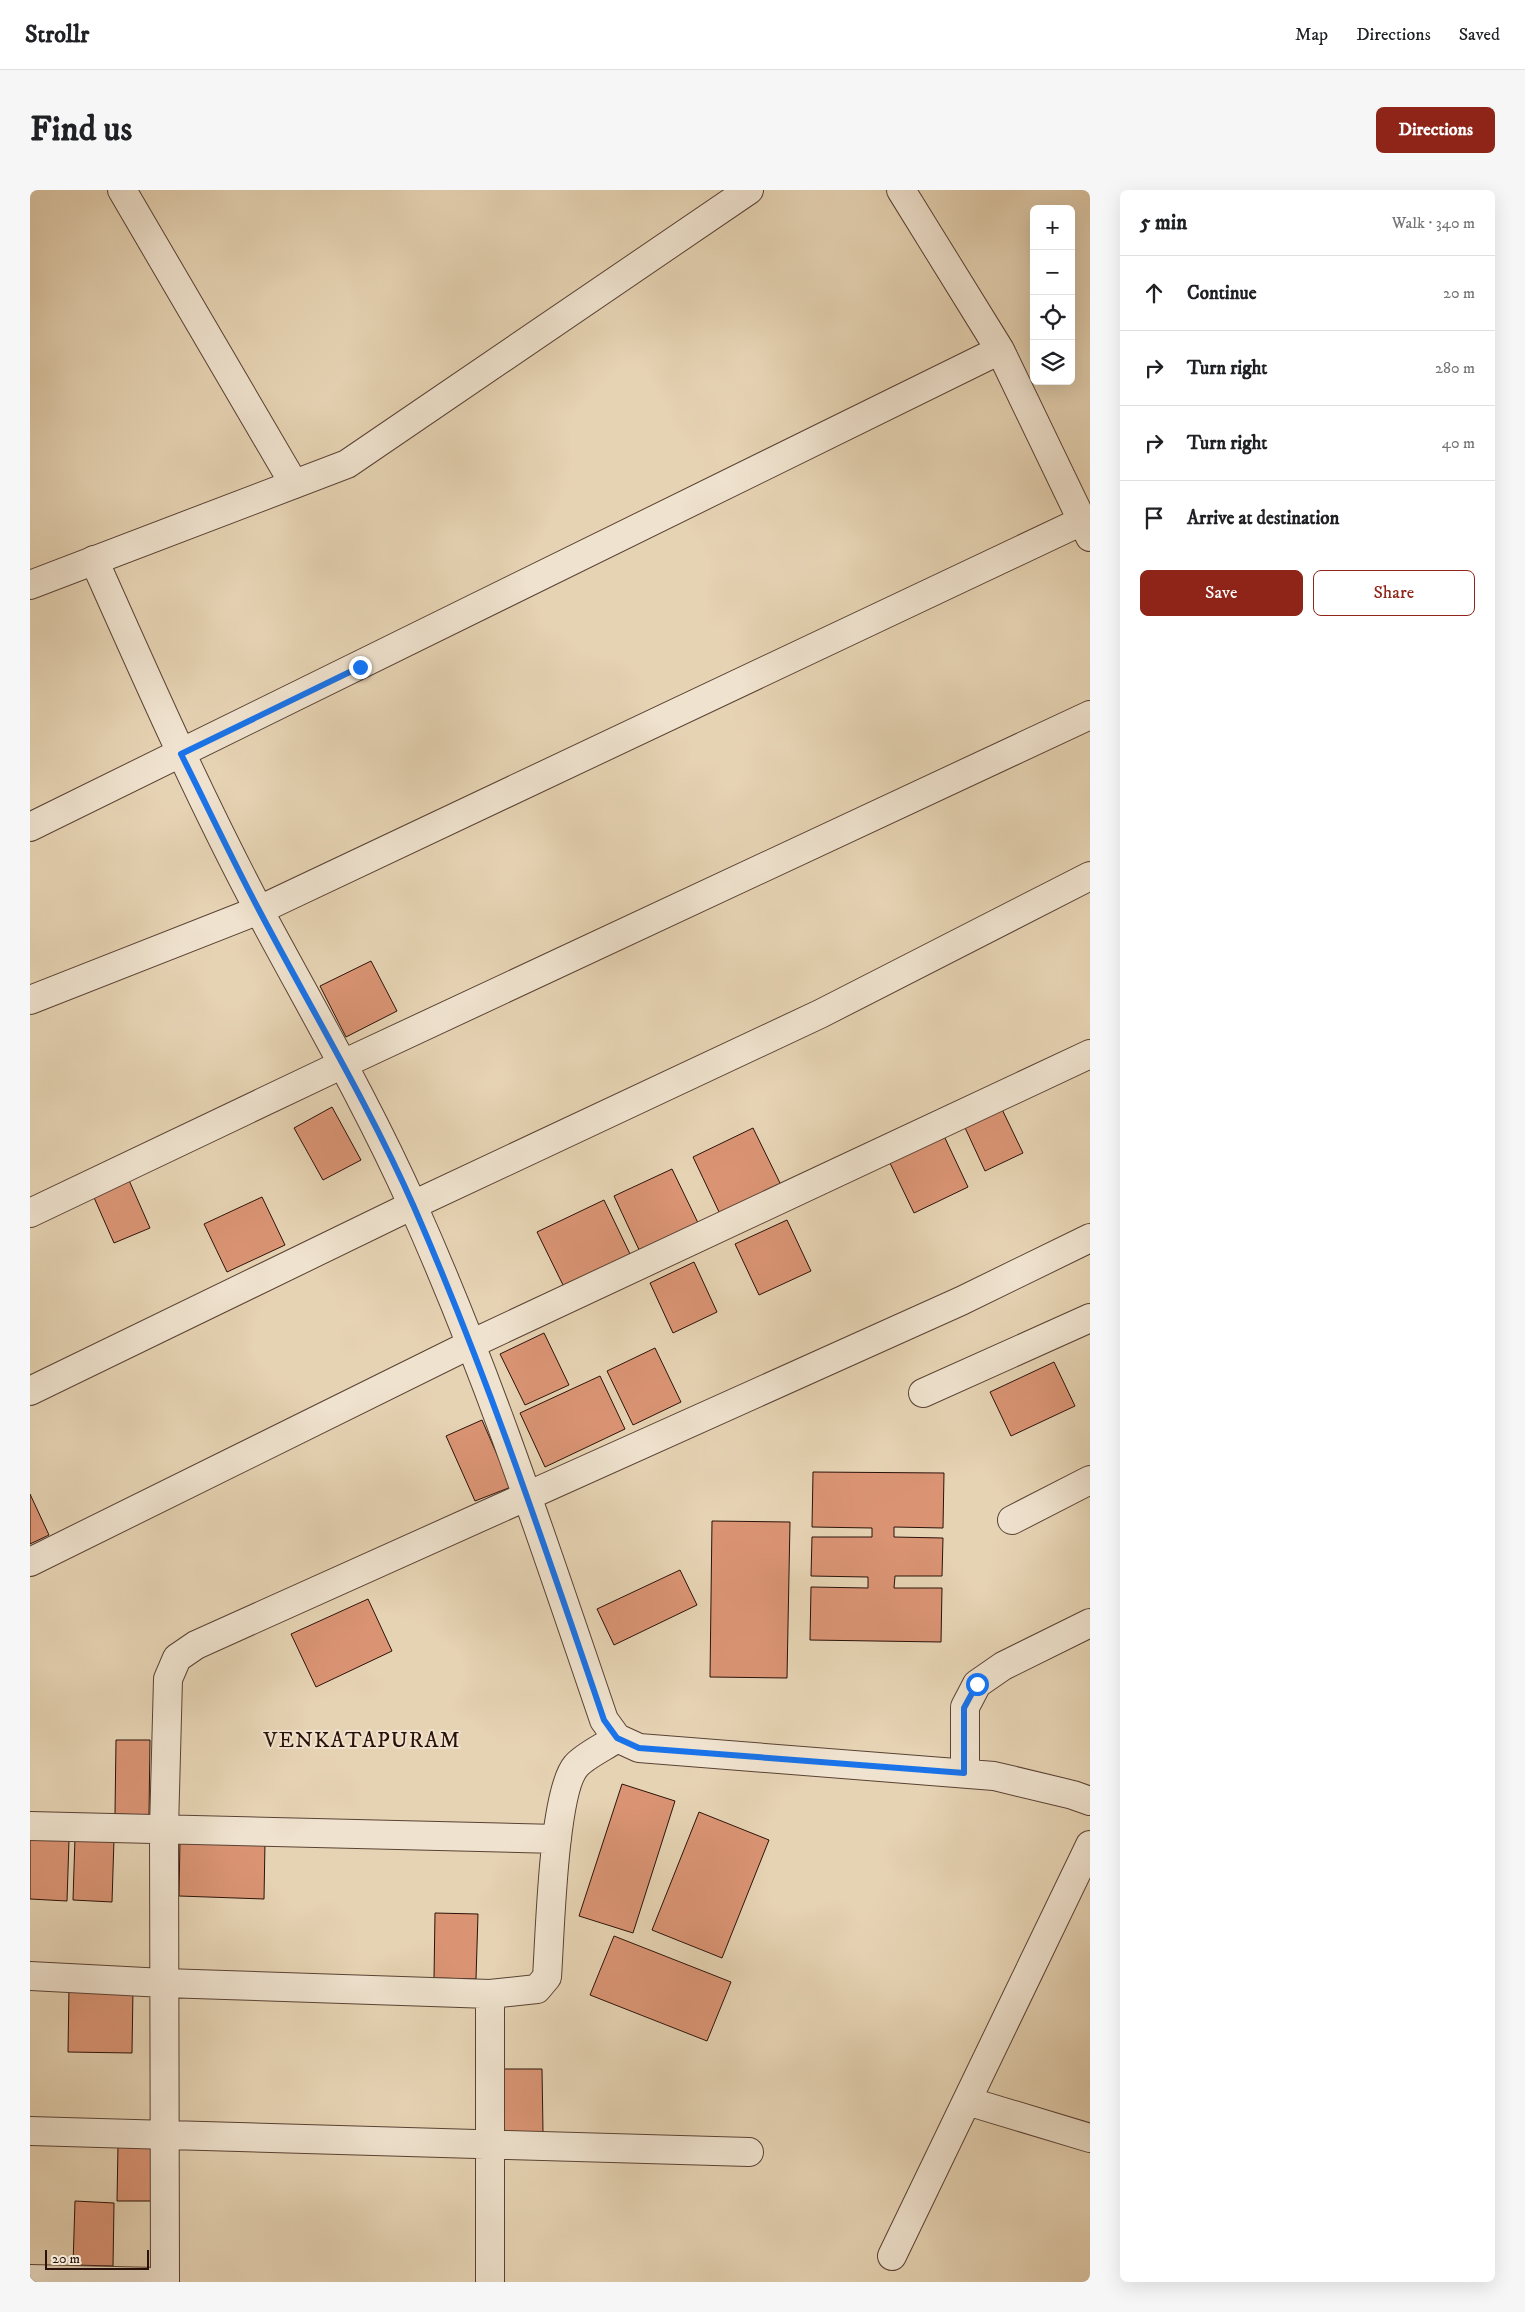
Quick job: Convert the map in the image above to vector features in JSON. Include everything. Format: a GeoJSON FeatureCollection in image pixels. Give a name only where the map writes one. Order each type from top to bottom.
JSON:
{"type":"FeatureCollection","features":[{"type":"Feature","properties":{"kind":"street"},"geometry":{"type":"LineString","coordinates":[[122,190],[294,484]]}},
{"type":"Feature","properties":{"kind":"street"},"geometry":{"type":"LineString","coordinates":[[30,1000],[259,910],[1086,529],[1000,350],[901,190]]}},
{"type":"Feature","properties":{"kind":"street"},"geometry":{"type":"LineString","coordinates":[[30,584],[347,464],[742,192]]}},
{"type":"Feature","properties":{"kind":"street"},"geometry":{"type":"LineString","coordinates":[[30,827],[1000,350]]}},
{"type":"Feature","properties":{"kind":"street"},"geometry":{"type":"LineString","coordinates":[[94,560],[181,754],[259,910],[343,1064],[413,1205],[472,1344],[527,1496],[604,1720],[617,1738],[639,1748],[994,1776],[1084,1794]]}},
{"type":"Feature","properties":{"kind":"street"},"geometry":{"type":"LineString","coordinates":[[30,1213],[1090,714]]}},
{"type":"Feature","properties":{"kind":"street"},"geometry":{"type":"LineString","coordinates":[[30,1391],[413,1205],[820,1014],[1090,876]]}},
{"type":"Feature","properties":{"kind":"street"},"geometry":{"type":"LineString","coordinates":[[30,1562],[472,1344],[1090,1054]]}},
{"type":"Feature","properties":{"kind":"street"},"geometry":{"type":"LineString","coordinates":[[165,2282],[164,1829],[168,1680],[178,1658],[196,1644],[961,1301],[1090,1238]]}},
{"type":"Feature","properties":{"kind":"street"},"geometry":{"type":"LineString","coordinates":[[923,1393],[1090,1318]]}},
{"type":"Feature","properties":{"kind":"street"},"geometry":{"type":"LineString","coordinates":[[1012,1520],[1090,1480]]}},
{"type":"Feature","properties":{"kind":"street"},"geometry":{"type":"LineString","coordinates":[[964,1773],[964,1708],[977,1684],[1004,1666],[1090,1623]]}},
{"type":"Feature","properties":{"kind":"street"},"geometry":{"type":"LineString","coordinates":[[30,1976],[164,1983],[490,1994],[537,1988],[547,1976],[557,1839],[567,1782],[576,1765],[617,1738]]}},
{"type":"Feature","properties":{"kind":"street"},"geometry":{"type":"LineString","coordinates":[[30,1826],[557,1839]]}},
{"type":"Feature","properties":{"kind":"street"},"geometry":{"type":"LineString","coordinates":[[892,2256],[1090,1845]]}},
{"type":"Feature","properties":{"kind":"street"},"geometry":{"type":"LineString","coordinates":[[490,1994],[490,2282]]}},
{"type":"Feature","properties":{"kind":"street"},"geometry":{"type":"LineString","coordinates":[[967,2101],[1090,2138]]}},
{"type":"Feature","properties":{"kind":"street"},"geometry":{"type":"LineString","coordinates":[[30,2131],[749,2152]]}},
{"type":"Feature","properties":{"kind":"street"},"geometry":{"type":"LineString","coordinates":[[30,2280],[156,2282]]}},
{"type":"Feature","properties":{"kind":"building"},"geometry":{"type":"Polygon","coordinates":[[[371,961],[397,1011],[346,1037],[320,986],[371,961]]]}},
{"type":"Feature","properties":{"kind":"building"},"geometry":{"type":"Polygon","coordinates":[[[998,1101],[1023,1153],[985,1171],[961,1119],[998,1101]]]}},
{"type":"Feature","properties":{"kind":"building"},"geometry":{"type":"Polygon","coordinates":[[[332,1107],[361,1160],[323,1180],[294,1128],[332,1107]]]}},
{"type":"Feature","properties":{"kind":"building"},"geometry":{"type":"Polygon","coordinates":[[[753,1128],[781,1185],[720,1214],[693,1157],[753,1128]]]}},
{"type":"Feature","properties":{"kind":"building"},"geometry":{"type":"Polygon","coordinates":[[[944,1136],[968,1187],[914,1213],[889,1161],[944,1136]]]}},
{"type":"Feature","properties":{"kind":"building"},"geometry":{"type":"Polygon","coordinates":[[[672,1169],[700,1227],[641,1254],[614,1196],[672,1169]]]}},
{"type":"Feature","properties":{"kind":"building"},"geometry":{"type":"Polygon","coordinates":[[[128,1178],[150,1228],[114,1243],[92,1193],[128,1178]]]}},
{"type":"Feature","properties":{"kind":"building"},"geometry":{"type":"Polygon","coordinates":[[[262,1197],[285,1245],[227,1272],[204,1224],[262,1197]]]}},
{"type":"Feature","properties":{"kind":"building"},"geometry":{"type":"Polygon","coordinates":[[[604,1200],[631,1256],[564,1287],[537,1232],[604,1200]]]}},
{"type":"Feature","properties":{"kind":"building"},"geometry":{"type":"Polygon","coordinates":[[[787,1220],[811,1271],[759,1295],[735,1244],[787,1220]]]}},
{"type":"Feature","properties":{"kind":"building"},"geometry":{"type":"Polygon","coordinates":[[[694,1262],[717,1312],[673,1333],[650,1283],[694,1262]]]}},
{"type":"Feature","properties":{"kind":"building"},"geometry":{"type":"Polygon","coordinates":[[[544,1333],[569,1385],[525,1405],[500,1354],[544,1333]]]}},
{"type":"Feature","properties":{"kind":"building"},"geometry":{"type":"Polygon","coordinates":[[[655,1348],[681,1402],[633,1425],[607,1371],[655,1348]]]}},
{"type":"Feature","properties":{"kind":"building"},"geometry":{"type":"Polygon","coordinates":[[[1054,1362],[1075,1406],[1011,1436],[990,1392],[1054,1362]]]}},
{"type":"Feature","properties":{"kind":"building"},"geometry":{"type":"Polygon","coordinates":[[[600,1376],[625,1429],[545,1467],[520,1413],[600,1376]]]}},
{"type":"Feature","properties":{"kind":"building"},"geometry":{"type":"Polygon","coordinates":[[[482,1420],[511,1487],[475,1501],[446,1436],[482,1420]]]}},
{"type":"Feature","properties":{"kind":"building"},"geometry":{"type":"Polygon","coordinates":[[[813,1472],[944,1473],[943,1528],[894,1527],[894,1537],[943,1538],[942,1576],[895,1576],[894,1588],[942,1588],[941,1642],[810,1640],[811,1587],[868,1588],[868,1577],[811,1576],[812,1537],[872,1537],[872,1528],[812,1527],[813,1472]]]}},
{"type":"Feature","properties":{"kind":"building"},"geometry":{"type":"Polygon","coordinates":[[[30,1494],[49,1535],[30,1544],[30,1494]]]}},
{"type":"Feature","properties":{"kind":"building"},"geometry":{"type":"Polygon","coordinates":[[[712,1521],[790,1522],[787,1678],[710,1677],[712,1521]]]}},
{"type":"Feature","properties":{"kind":"building"},"geometry":{"type":"Polygon","coordinates":[[[680,1570],[697,1605],[614,1645],[597,1609],[680,1570]]]}},
{"type":"Feature","properties":{"kind":"building"},"geometry":{"type":"Polygon","coordinates":[[[368,1599],[392,1651],[316,1687],[291,1634],[368,1599]]]}},
{"type":"Feature","properties":{"kind":"building"},"geometry":{"type":"Polygon","coordinates":[[[116,1740],[150,1740],[149,1815],[115,1814],[116,1740]]]}},
{"type":"Feature","properties":{"kind":"building"},"geometry":{"type":"Polygon","coordinates":[[[622,1784],[675,1801],[633,1933],[579,1916],[622,1784]]]}},
{"type":"Feature","properties":{"kind":"building"},"geometry":{"type":"Polygon","coordinates":[[[699,1812],[769,1840],[722,1958],[652,1930],[699,1812]]]}},
{"type":"Feature","properties":{"kind":"building"},"geometry":{"type":"Polygon","coordinates":[[[75,1838],[114,1839],[112,1902],[73,1900],[75,1838]]]}},
{"type":"Feature","properties":{"kind":"building"},"geometry":{"type":"Polygon","coordinates":[[[30,1839],[69,1840],[67,1901],[30,1899],[30,1839]]]}},
{"type":"Feature","properties":{"kind":"building"},"geometry":{"type":"Polygon","coordinates":[[[180,1839],[265,1842],[264,1899],[179,1896],[180,1839]]]}},
{"type":"Feature","properties":{"kind":"building"},"geometry":{"type":"Polygon","coordinates":[[[435,1913],[478,1914],[476,1979],[434,1978],[435,1913]]]}},
{"type":"Feature","properties":{"kind":"building"},"geometry":{"type":"Polygon","coordinates":[[[614,1936],[731,1982],[707,2041],[590,1995],[614,1936]]]}},
{"type":"Feature","properties":{"kind":"building"},"geometry":{"type":"Polygon","coordinates":[[[69,1987],[133,1988],[132,2053],[68,2052],[69,1987]]]}},
{"type":"Feature","properties":{"kind":"building"},"geometry":{"type":"Polygon","coordinates":[[[503,2069],[542,2069],[543,2132],[504,2132],[503,2069]]]}},
{"type":"Feature","properties":{"kind":"building"},"geometry":{"type":"Polygon","coordinates":[[[118,2145],[159,2147],[158,2201],[117,2201],[118,2145]]]}},
{"type":"Feature","properties":{"kind":"building"},"geometry":{"type":"Polygon","coordinates":[[[75,2201],[114,2203],[113,2266],[73,2265],[75,2201]]]}},
{"type":"Feature","properties":{"kind":"district","name":"VENKATAPURAM"},"geometry":{"type":"Point","coordinates":[362,1740]}},
{"type":"Feature","properties":{"kind":"route"},"geometry":{"type":"LineString","coordinates":[[360,667],[181,754],[259,910],[343,1064],[413,1205],[472,1344],[527,1496],[604,1720],[617,1738],[639,1748],[964,1773],[964,1708],[977,1684]]}}]}
